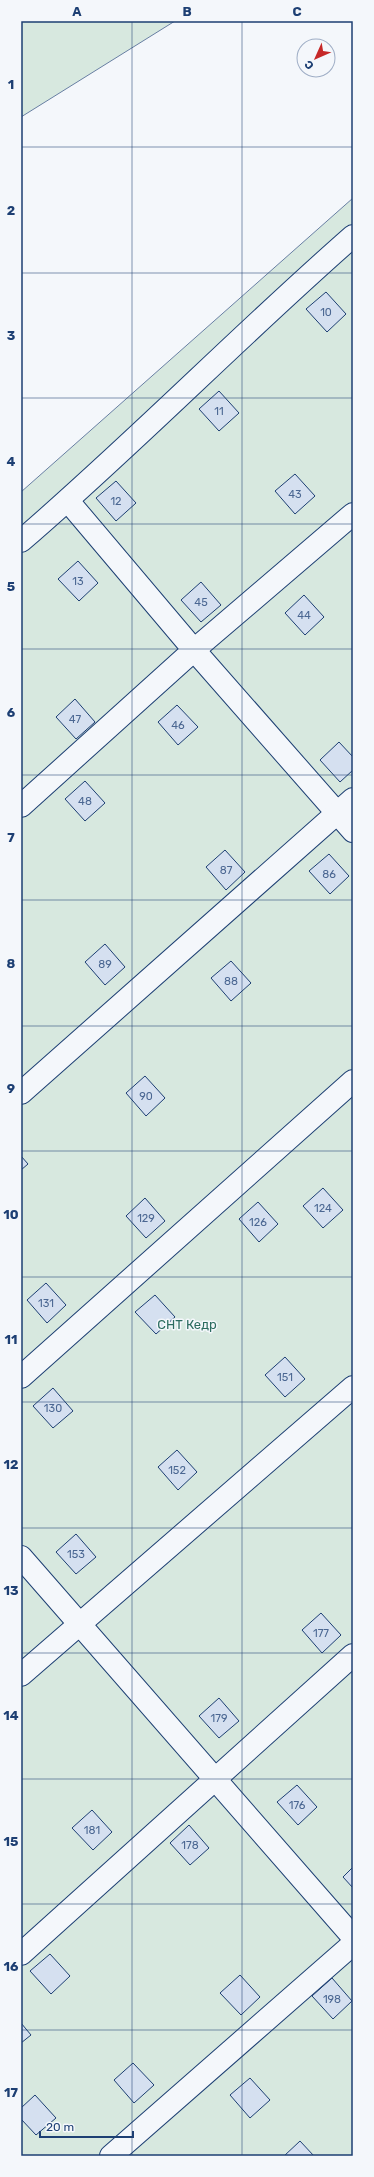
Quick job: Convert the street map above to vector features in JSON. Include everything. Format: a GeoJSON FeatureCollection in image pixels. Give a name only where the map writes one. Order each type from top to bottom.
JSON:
{"type":"FeatureCollection","features":[{"type":"Feature","properties":{"kind":"street"},"geometry":{"type":"LineString","coordinates":[[21,541],[68,501],[282,298],[353,236]]}},
{"type":"Feature","properties":{"kind":"street"},"geometry":{"type":"LineString","coordinates":[[68,501],[194,650],[353,831]]}},
{"type":"Feature","properties":{"kind":"street"},"geometry":{"type":"LineString","coordinates":[[21,806],[194,650],[353,514]]}},
{"type":"Feature","properties":{"kind":"street"},"geometry":{"type":"LineString","coordinates":[[21,1093],[353,799]]}},
{"type":"Feature","properties":{"kind":"street"},"geometry":{"type":"LineString","coordinates":[[21,1377],[353,1081]]}},
{"type":"Feature","properties":{"kind":"street"},"geometry":{"type":"LineString","coordinates":[[21,1675],[353,1386]]}},
{"type":"Feature","properties":{"kind":"street"},"geometry":{"type":"LineString","coordinates":[[21,1557],[353,1937]]}},
{"type":"Feature","properties":{"kind":"street"},"geometry":{"type":"LineString","coordinates":[[21,1954],[214,1778],[353,1655]]}},
{"type":"Feature","properties":{"kind":"street"},"geometry":{"type":"LineString","coordinates":[[111,2156],[353,1944]]}},
{"type":"Feature","properties":{"kind":"green space"},"geometry":{"type":"Polygon","coordinates":[[[21,21],[175,21],[21,117],[21,21]]]}},
{"type":"Feature","properties":{"kind":"green space","name":"СНТ Кедр"},"geometry":{"type":"Polygon","coordinates":[[[353,198],[353,2156],[21,2156],[21,492],[353,198]]]}},
{"type":"Feature","properties":{"kind":"building"},"geometry":{"type":"Polygon","coordinates":[[[326,292],[346,314],[327,332],[306,309],[326,292]]]}},
{"type":"Feature","properties":{"kind":"building"},"geometry":{"type":"Polygon","coordinates":[[[219,391],[239,413],[219,431],[199,409],[219,391]]]}},
{"type":"Feature","properties":{"kind":"building"},"geometry":{"type":"Polygon","coordinates":[[[295,474],[315,496],[295,514],[275,491],[295,474]]]}},
{"type":"Feature","properties":{"kind":"building"},"geometry":{"type":"Polygon","coordinates":[[[116,481],[136,503],[116,521],[96,498],[116,481]]]}},
{"type":"Feature","properties":{"kind":"building"},"geometry":{"type":"Polygon","coordinates":[[[78,561],[98,583],[79,601],[58,579],[78,561]]]}},
{"type":"Feature","properties":{"kind":"building"},"geometry":{"type":"Polygon","coordinates":[[[201,582],[221,605],[201,622],[181,600],[201,582]]]}},
{"type":"Feature","properties":{"kind":"building"},"geometry":{"type":"Polygon","coordinates":[[[304,595],[324,617],[305,635],[285,613],[304,595]]]}},
{"type":"Feature","properties":{"kind":"building"},"geometry":{"type":"Polygon","coordinates":[[[75,699],[95,722],[76,739],[56,717],[75,699]]]}},
{"type":"Feature","properties":{"kind":"building"},"geometry":{"type":"Polygon","coordinates":[[[177,705],[198,727],[178,745],[158,722],[177,705]]]}},
{"type":"Feature","properties":{"kind":"building"},"geometry":{"type":"Polygon","coordinates":[[[339,742],[353,757],[353,770],[340,782],[320,760],[339,742]]]}},
{"type":"Feature","properties":{"kind":"building"},"geometry":{"type":"Polygon","coordinates":[[[85,781],[105,803],[85,821],[65,799],[85,781]]]}},
{"type":"Feature","properties":{"kind":"building"},"geometry":{"type":"Polygon","coordinates":[[[225,850],[245,872],[226,890],[206,867],[225,850]]]}},
{"type":"Feature","properties":{"kind":"building"},"geometry":{"type":"Polygon","coordinates":[[[329,854],[349,876],[330,894],[309,871],[329,854]]]}},
{"type":"Feature","properties":{"kind":"building"},"geometry":{"type":"Polygon","coordinates":[[[105,944],[125,967],[105,985],[85,962],[105,944]]]}},
{"type":"Feature","properties":{"kind":"building"},"geometry":{"type":"Polygon","coordinates":[[[231,961],[251,983],[231,1001],[211,978],[231,961]]]}},
{"type":"Feature","properties":{"kind":"building"},"geometry":{"type":"Polygon","coordinates":[[[145,1076],[165,1098],[146,1116],[126,1093],[145,1076]]]}},
{"type":"Feature","properties":{"kind":"building"},"geometry":{"type":"Polygon","coordinates":[[[21,1156],[28,1164],[21,1170],[21,1156]]]}},
{"type":"Feature","properties":{"kind":"building"},"geometry":{"type":"Polygon","coordinates":[[[323,1188],[343,1210],[323,1228],[303,1206],[323,1188]]]}},
{"type":"Feature","properties":{"kind":"building"},"geometry":{"type":"Polygon","coordinates":[[[145,1198],[165,1221],[146,1238],[126,1216],[145,1198]]]}},
{"type":"Feature","properties":{"kind":"building"},"geometry":{"type":"Polygon","coordinates":[[[258,1202],[278,1224],[259,1242],[239,1219],[258,1202]]]}},
{"type":"Feature","properties":{"kind":"building"},"geometry":{"type":"Polygon","coordinates":[[[46,1283],[66,1305],[47,1323],[27,1300],[46,1283]]]}},
{"type":"Feature","properties":{"kind":"building"},"geometry":{"type":"Polygon","coordinates":[[[155,1295],[175,1317],[156,1334],[135,1312],[155,1295]]]}},
{"type":"Feature","properties":{"kind":"building"},"geometry":{"type":"Polygon","coordinates":[[[285,1357],[305,1379],[285,1397],[265,1375],[285,1357]]]}},
{"type":"Feature","properties":{"kind":"building"},"geometry":{"type":"Polygon","coordinates":[[[53,1388],[73,1411],[53,1428],[33,1406],[53,1388]]]}},
{"type":"Feature","properties":{"kind":"building"},"geometry":{"type":"Polygon","coordinates":[[[177,1450],[197,1472],[178,1490],[158,1467],[177,1450]]]}},
{"type":"Feature","properties":{"kind":"building"},"geometry":{"type":"Polygon","coordinates":[[[76,1534],[96,1557],[76,1574],[56,1552],[76,1534]]]}},
{"type":"Feature","properties":{"kind":"building"},"geometry":{"type":"Polygon","coordinates":[[[321,1613],[341,1635],[322,1653],[302,1630],[321,1613]]]}},
{"type":"Feature","properties":{"kind":"building"},"geometry":{"type":"Polygon","coordinates":[[[219,1698],[239,1721],[219,1738],[199,1716],[219,1698]]]}},
{"type":"Feature","properties":{"kind":"building"},"geometry":{"type":"Polygon","coordinates":[[[297,1785],[317,1807],[298,1825],[277,1802],[297,1785]]]}},
{"type":"Feature","properties":{"kind":"building"},"geometry":{"type":"Polygon","coordinates":[[[92,1810],[112,1832],[93,1850],[72,1828],[92,1810]]]}},
{"type":"Feature","properties":{"kind":"building"},"geometry":{"type":"Polygon","coordinates":[[[189,1825],[209,1848],[190,1865],[170,1843],[189,1825]]]}},
{"type":"Feature","properties":{"kind":"building"},"geometry":{"type":"Polygon","coordinates":[[[353,1867],[353,1888],[343,1877],[353,1867]]]}},
{"type":"Feature","properties":{"kind":"building"},"geometry":{"type":"Polygon","coordinates":[[[50,1954],[70,1976],[51,1994],[30,1971],[50,1954]]]}},
{"type":"Feature","properties":{"kind":"building"},"geometry":{"type":"Polygon","coordinates":[[[240,1975],[260,1997],[241,2015],[220,1993],[240,1975]]]}},
{"type":"Feature","properties":{"kind":"building"},"geometry":{"type":"Polygon","coordinates":[[[332,1978],[352,2001],[333,2019],[312,1996],[332,1978]]]}},
{"type":"Feature","properties":{"kind":"building"},"geometry":{"type":"Polygon","coordinates":[[[21,2023],[31,2035],[21,2043],[21,2023]]]}},
{"type":"Feature","properties":{"kind":"building"},"geometry":{"type":"Polygon","coordinates":[[[133,2063],[154,2085],[134,2103],[114,2080],[133,2063]]]}},
{"type":"Feature","properties":{"kind":"building"},"geometry":{"type":"Polygon","coordinates":[[[250,2078],[270,2100],[250,2118],[230,2095],[250,2078]]]}},
{"type":"Feature","properties":{"kind":"building"},"geometry":{"type":"Polygon","coordinates":[[[35,2095],[56,2118],[36,2135],[21,2119],[21,2108],[35,2095]]]}},
{"type":"Feature","properties":{"kind":"building"},"geometry":{"type":"Polygon","coordinates":[[[300,2141],[314,2156],[284,2156],[300,2141]]]}}]}
